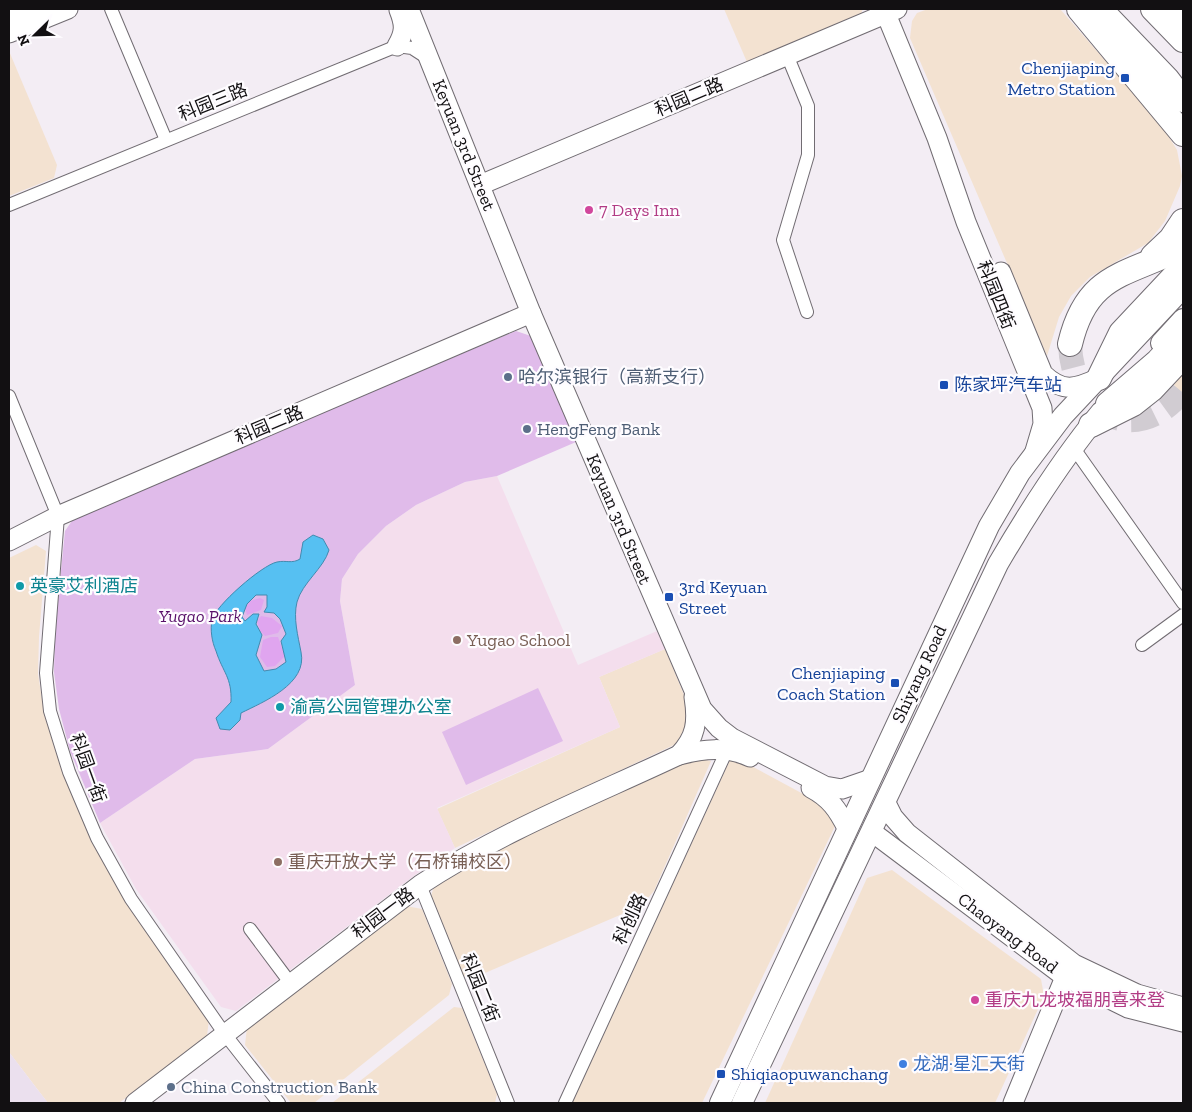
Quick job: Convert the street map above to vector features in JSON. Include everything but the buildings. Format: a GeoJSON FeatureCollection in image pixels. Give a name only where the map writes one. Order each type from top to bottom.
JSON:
{"type":"FeatureCollection","features":[{"type":"Feature","properties":{"kind":"highway"},"geometry":{"type":"LineString","coordinates":[[1079,9],[1151,93],[1183,134]]}},
{"type":"Feature","properties":{"kind":"highway"},"geometry":{"type":"LineString","coordinates":[[1100,9],[1167,79],[1183,100]]}},
{"type":"Feature","properties":{"kind":"highway"},"geometry":{"type":"LineString","coordinates":[[1121,9],[1183,74]]}},
{"type":"Feature","properties":{"kind":"highway"},"geometry":{"type":"LineString","coordinates":[[1153,9],[1183,40]]}},
{"type":"Feature","properties":{"kind":"highway"},"geometry":{"type":"LineString","coordinates":[[1178,9],[1183,14]]}},
{"type":"Feature","properties":{"kind":"highway"},"geometry":{"type":"LineString","coordinates":[[1151,93],[1183,125]]}},
{"type":"Feature","properties":{"kind":"highway"},"geometry":{"type":"LineString","coordinates":[[1141,265],[1171,239],[1183,221]]}},
{"type":"Feature","properties":{"kind":"highway"},"geometry":{"type":"LineString","coordinates":[[1070,344],[1076,319],[1089,298],[1104,283],[1183,247]]}},
{"type":"Feature","properties":{"kind":"highway"},"geometry":{"type":"LineString","coordinates":[[1099,378],[1121,332],[1180,274]]}},
{"type":"Feature","properties":{"kind":"highway"},"geometry":{"type":"LineString","coordinates":[[1108,404],[1158,361],[1183,334]]}},
{"type":"Feature","properties":{"kind":"highway"},"geometry":{"type":"LineString","coordinates":[[1091,425],[1133,404],[1152,389],[1183,356]]}},
{"type":"Feature","properties":{"kind":"main road","name":"Shiyang Road"},"geometry":{"type":"LineString","coordinates":[[720,1103],[973,557],[1007,494],[1035,452],[1063,416],[1099,378],[1180,274]]}},
{"type":"Feature","properties":{"kind":"main road","name":"Shiyang Road"},"geometry":{"type":"LineString","coordinates":[[742,1103],[998,564],[1029,511],[1073,447],[1183,319]]}},
{"type":"Feature","properties":{"kind":"street"},"geometry":{"type":"LineString","coordinates":[[9,18],[32,9]]}},
{"type":"Feature","properties":{"kind":"street"},"geometry":{"type":"LineString","coordinates":[[9,33],[68,9]]}},
{"type":"Feature","properties":{"kind":"street"},"geometry":{"type":"LineString","coordinates":[[111,9],[166,140]]}},
{"type":"Feature","properties":{"kind":"street"},"geometry":{"type":"LineString","coordinates":[[399,9],[405,33],[396,46],[412,48],[429,59]]}},
{"type":"Feature","properties":{"kind":"street","name":"Keyuan 3rd Street"},"geometry":{"type":"LineString","coordinates":[[409,9],[531,314],[694,694],[710,719],[732,738],[825,786],[842,789],[870,779]]}},
{"type":"Feature","properties":{"kind":"street","name":"科园二路"},"geometry":{"type":"LineString","coordinates":[[480,184],[889,10]]}},
{"type":"Feature","properties":{"kind":"street","name":"科园四街"},"geometry":{"type":"LineString","coordinates":[[889,10],[966,222],[1042,408],[1043,424],[1035,452]]}},
{"type":"Feature","properties":{"kind":"street","name":"科园三路"},"geometry":{"type":"LineString","coordinates":[[9,205],[396,46]]}},
{"type":"Feature","properties":{"kind":"street"},"geometry":{"type":"LineString","coordinates":[[787,55],[808,106],[808,155],[783,240],[807,312]]}},
{"type":"Feature","properties":{"kind":"street","name":"科园四街"},"geometry":{"type":"LineString","coordinates":[[937,138],[978,218],[1043,374],[1056,385],[1075,388],[1099,378]]}},
{"type":"Feature","properties":{"kind":"street","name":"科园二路"},"geometry":{"type":"LineString","coordinates":[[9,541],[58,516],[531,314]]}},
{"type":"Feature","properties":{"kind":"street","name":"科园一街"},"geometry":{"type":"LineString","coordinates":[[9,396],[58,516],[46,673],[50,711],[61,753],[97,838],[131,899],[224,1033],[279,1103]]}},
{"type":"Feature","properties":{"kind":"street"},"geometry":{"type":"LineString","coordinates":[[1073,447],[1183,602]]}},
{"type":"Feature","properties":{"kind":"street"},"geometry":{"type":"LineString","coordinates":[[1142,645],[1183,615]]}},
{"type":"Feature","properties":{"kind":"street"},"geometry":{"type":"LineString","coordinates":[[679,755],[690,743],[695,728],[694,694]]}},
{"type":"Feature","properties":{"kind":"street"},"geometry":{"type":"LineString","coordinates":[[679,755],[700,750],[727,750],[744,754],[822,794],[834,804],[847,828]]}},
{"type":"Feature","properties":{"kind":"street","name":"科创路"},"geometry":{"type":"LineString","coordinates":[[565,1103],[727,750]]}},
{"type":"Feature","properties":{"kind":"street","name":"科园一路"},"geometry":{"type":"LineString","coordinates":[[135,1103],[224,1033],[420,885],[480,848],[679,755]]}},
{"type":"Feature","properties":{"kind":"street","name":"Chaoyang Road"},"geometry":{"type":"LineString","coordinates":[[886,803],[906,833],[938,869],[1065,977],[1128,1008],[1183,1022]]}},
{"type":"Feature","properties":{"kind":"street","name":"Chaoyang Road"},"geometry":{"type":"LineString","coordinates":[[872,832],[938,869],[1074,964],[1137,994],[1183,1007]]}},
{"type":"Feature","properties":{"kind":"street","name":"科园二街"},"geometry":{"type":"LineString","coordinates":[[420,885],[507,1103]]}},
{"type":"Feature","properties":{"kind":"street"},"geometry":{"type":"LineString","coordinates":[[250,929],[291,984]]}},
{"type":"Feature","properties":{"kind":"street"},"geometry":{"type":"LineString","coordinates":[[1013,1103],[1065,977]]}},
{"type":"Feature","properties":{"kind":"shaded area"},"geometry":{"type":"Polygon","coordinates":[[[724,9],[863,9],[860,16],[747,62],[724,9]]]}},
{"type":"Feature","properties":{"kind":"shaded area"},"geometry":{"type":"Polygon","coordinates":[[[928,9],[1060,9],[1161,124],[1177,150],[1182,176],[1180,186],[1165,221],[1148,243],[1090,277],[1071,296],[1059,317],[1047,356],[910,38],[912,21],[917,13],[928,9]]]}},
{"type":"Feature","properties":{"kind":"shaded area"},"geometry":{"type":"Polygon","coordinates":[[[9,51],[57,165],[54,178],[9,196],[9,51]]]}},
{"type":"Feature","properties":{"kind":"shaded area"},"geometry":{"type":"Polygon","coordinates":[[[1183,370],[1183,407],[1173,382],[1183,370]]]}},
{"type":"Feature","properties":{"kind":"shaded area"},"geometry":{"type":"Polygon","coordinates":[[[497,476],[578,665],[657,631],[665,649],[599,677],[620,727],[437,808],[455,848],[415,875],[236,1011],[221,1007],[136,889],[100,823],[195,759],[268,749],[355,685],[340,601],[342,579],[358,554],[386,526],[416,505],[465,482],[497,476]]]}},
{"type":"Feature","properties":{"kind":"shaded area"},"geometry":{"type":"Polygon","coordinates":[[[36,545],[46,551],[38,674],[44,712],[56,753],[79,810],[209,1019],[207,1036],[119,1103],[48,1103],[9,1052],[9,558],[36,545]]]}},
{"type":"Feature","properties":{"kind":"shaded area"},"geometry":{"type":"Polygon","coordinates":[[[260,598],[264,600],[261,610],[247,615],[245,608],[250,601],[260,598]]]}},
{"type":"Feature","properties":{"kind":"shaded area"},"geometry":{"type":"Polygon","coordinates":[[[261,616],[272,618],[282,626],[278,633],[265,636],[260,631],[257,622],[261,616]]]}},
{"type":"Feature","properties":{"kind":"shaded area"},"geometry":{"type":"Polygon","coordinates":[[[278,637],[285,656],[275,666],[267,667],[260,657],[263,640],[278,637]]]}},
{"type":"Feature","properties":{"kind":"shaded area"},"geometry":{"type":"Polygon","coordinates":[[[665,649],[684,695],[687,709],[687,724],[676,744],[455,848],[437,809],[620,727],[599,677],[665,649]]]}},
{"type":"Feature","properties":{"kind":"shaded area"},"geometry":{"type":"Polygon","coordinates":[[[696,758],[711,761],[654,891],[641,906],[471,979],[463,976],[431,896],[435,883],[485,856],[680,763],[696,758]]]}},
{"type":"Feature","properties":{"kind":"shaded area"},"geometry":{"type":"Polygon","coordinates":[[[730,760],[742,761],[831,809],[836,824],[702,1103],[572,1103],[730,760]]]}},
{"type":"Feature","properties":{"kind":"shaded area"},"geometry":{"type":"Polygon","coordinates":[[[892,870],[1041,979],[1044,996],[995,1103],[765,1103],[867,878],[892,870]]]}},
{"type":"Feature","properties":{"kind":"shaded area"},"geometry":{"type":"Polygon","coordinates":[[[406,906],[422,909],[452,984],[449,995],[314,1103],[291,1103],[245,1045],[247,1027],[406,906]]]}},
{"type":"Feature","properties":{"kind":"shaded area"},"geometry":{"type":"Polygon","coordinates":[[[454,1007],[462,1008],[497,1094],[495,1103],[332,1103],[454,1007]]]}},
{"type":"Feature","properties":{"kind":"shaded area"},"geometry":{"type":"Polygon","coordinates":[[[9,1052],[37,1089],[48,1103],[9,1103],[9,1052]]]}},
{"type":"Feature","properties":{"kind":"green space","name":"Yugao Park"},"geometry":{"type":"Polygon","coordinates":[[[516,331],[531,336],[576,442],[497,476],[465,482],[416,505],[386,526],[358,554],[342,579],[340,601],[355,685],[268,749],[195,759],[100,823],[70,751],[59,709],[54,672],[55,630],[65,531],[76,515],[516,331]]]}},
{"type":"Feature","properties":{"kind":"green space"},"geometry":{"type":"Polygon","coordinates":[[[538,688],[563,741],[466,785],[442,732],[538,688]]]}},
{"type":"Feature","properties":{"kind":"water"},"geometry":{"type":"Polygon","coordinates":[[[313,535],[323,539],[329,550],[323,563],[303,588],[297,602],[296,621],[301,652],[301,663],[298,673],[282,690],[241,713],[240,720],[230,730],[220,729],[216,718],[231,702],[231,694],[229,681],[213,644],[212,620],[221,605],[261,570],[277,562],[300,559],[303,542],[313,535]],[[256,595],[247,604],[242,617],[245,621],[253,614],[259,614],[256,624],[262,635],[256,655],[264,671],[276,669],[286,662],[281,641],[286,634],[280,619],[274,613],[264,612],[267,607],[267,595],[256,595]]]}},
{"type":"Feature","properties":{"kind":"tunnel"},"geometry":{"type":"LineString","coordinates":[[1070,344],[1074,368],[1082,389],[1094,405],[1110,415],[1127,420],[1146,418],[1165,408],[1183,390]]}},
{"type":"Feature","properties":{"kind":"place","name":"Chenjiaping Metro Station"},"geometry":{"type":"Point","coordinates":[1125,78]}},
{"type":"Feature","properties":{"kind":"place","name":"7 Days Inn"},"geometry":{"type":"Point","coordinates":[589,210]}},
{"type":"Feature","properties":{"kind":"place","name":"哈尔滨银行（高新支行）"},"geometry":{"type":"Point","coordinates":[508,377]}},
{"type":"Feature","properties":{"kind":"place","name":"陈家坪汽车站"},"geometry":{"type":"Point","coordinates":[944,385]}},
{"type":"Feature","properties":{"kind":"place","name":"HengFeng Bank"},"geometry":{"type":"Point","coordinates":[527,429]}},
{"type":"Feature","properties":{"kind":"place","name":"英豪艾利酒店"},"geometry":{"type":"Point","coordinates":[20,586]}},
{"type":"Feature","properties":{"kind":"place","name":"3rd Keyuan Street"},"geometry":{"type":"Point","coordinates":[669,597]}},
{"type":"Feature","properties":{"kind":"place","name":"Yugao School"},"geometry":{"type":"Point","coordinates":[457,640]}},
{"type":"Feature","properties":{"kind":"place","name":"Chenjiaping Coach Station"},"geometry":{"type":"Point","coordinates":[895,683]}},
{"type":"Feature","properties":{"kind":"place","name":"渝高公园管理办公室"},"geometry":{"type":"Point","coordinates":[280,707]}},
{"type":"Feature","properties":{"kind":"place","name":"重庆开放大学（石桥铺校区）"},"geometry":{"type":"Point","coordinates":[278,862]}},
{"type":"Feature","properties":{"kind":"place","name":"重庆九龙坡福朋喜来登"},"geometry":{"type":"Point","coordinates":[975,1000]}},
{"type":"Feature","properties":{"kind":"place","name":"龙湖·星汇天街"},"geometry":{"type":"Point","coordinates":[903,1064]}},
{"type":"Feature","properties":{"kind":"place","name":"Shiqiaopuwanchang"},"geometry":{"type":"Point","coordinates":[721,1074]}},
{"type":"Feature","properties":{"kind":"place","name":"China Construction Bank"},"geometry":{"type":"Point","coordinates":[171,1087]}}]}
